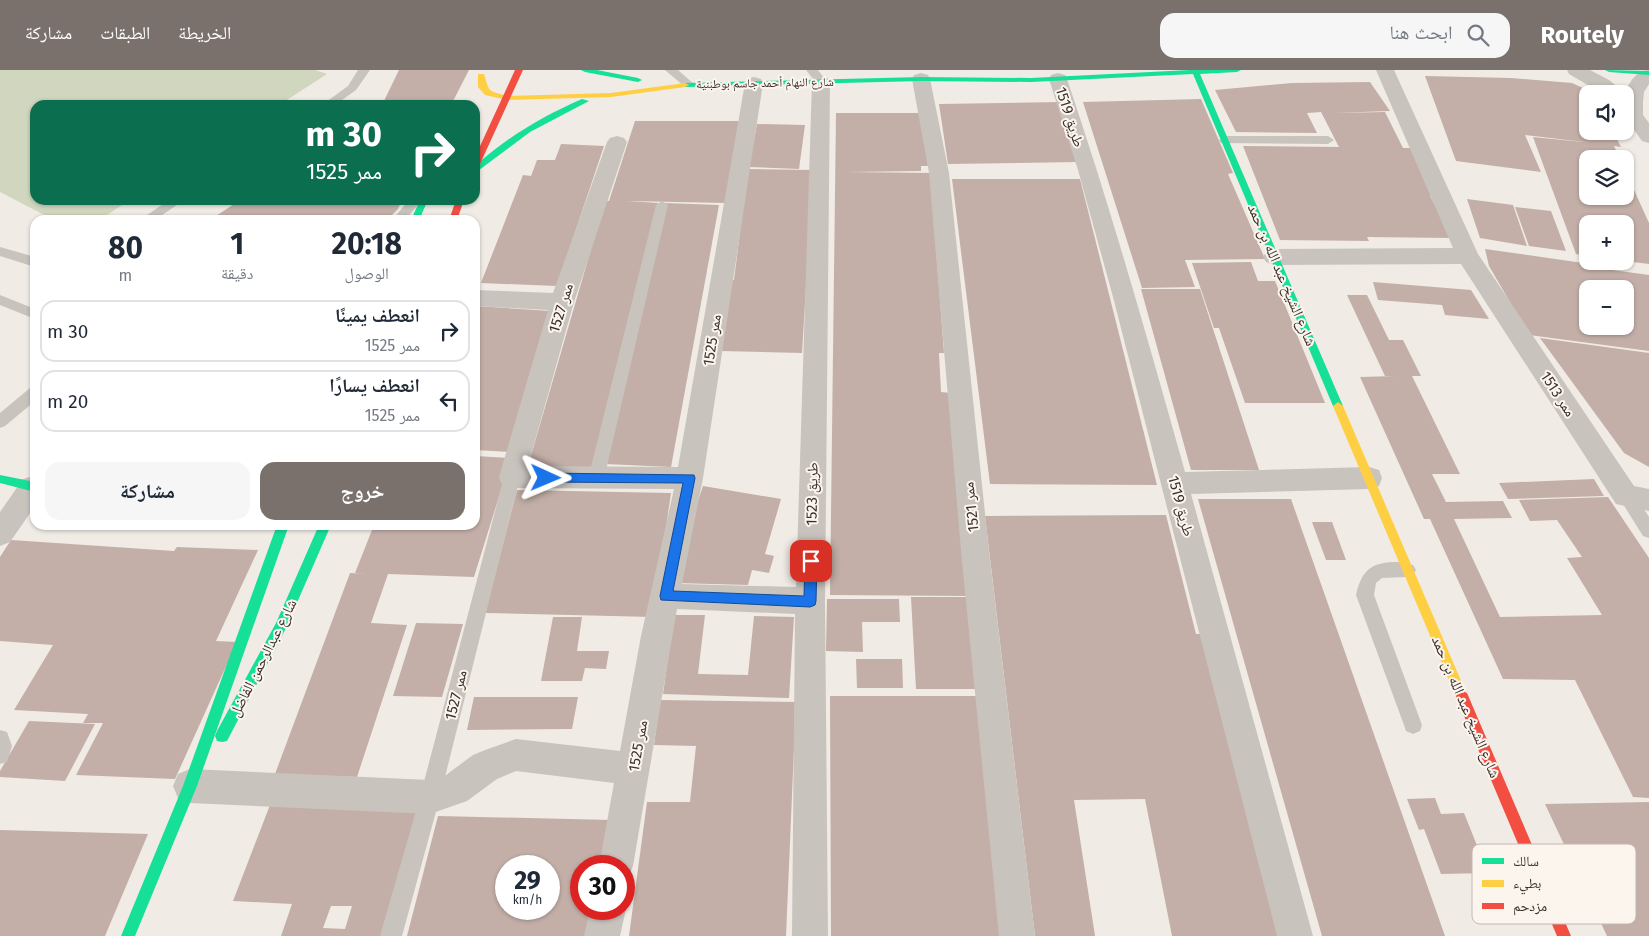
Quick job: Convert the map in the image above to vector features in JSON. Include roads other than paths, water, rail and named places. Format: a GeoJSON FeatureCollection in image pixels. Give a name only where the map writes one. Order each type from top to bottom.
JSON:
{"type":"FeatureCollection","features":[{"type":"Feature","properties":{"kind":"street"},"geometry":{"type":"LineString","coordinates":[[480,155],[507,98],[517,85],[519,70]]}},
{"type":"Feature","properties":{"kind":"street"},"geometry":{"type":"LineString","coordinates":[[585,70],[638,80]]}},
{"type":"Feature","properties":{"kind":"street","name":"شارع النهام أحمد جاسم بوطبنية"},"geometry":{"type":"LineString","coordinates":[[477,96],[507,98],[610,95],[685,85],[754,83],[816,76],[921,79],[1056,74],[1196,73],[1237,70]]}},
{"type":"Feature","properties":{"kind":"street","name":"ممر 1513"},"geometry":{"type":"LineString","coordinates":[[1384,70],[1464,249],[1637,498]]}},
{"type":"Feature","properties":{"kind":"street"},"geometry":{"type":"LineString","coordinates":[[1576,70],[1603,85]]}},
{"type":"Feature","properties":{"kind":"street"},"geometry":{"type":"LineString","coordinates":[[1609,70],[1649,73]]}},
{"type":"Feature","properties":{"kind":"street"},"geometry":{"type":"LineString","coordinates":[[477,96],[482,73]]}},
{"type":"Feature","properties":{"kind":"street","name":"شارع الشيخ عبد الله بن حمد"},"geometry":{"type":"LineString","coordinates":[[1196,73],[1525,844]]}},
{"type":"Feature","properties":{"kind":"street"},"geometry":{"type":"LineString","coordinates":[[1634,92],[1636,86],[1649,73]]}},
{"type":"Feature","properties":{"kind":"street","name":"طريق 1519"},"geometry":{"type":"LineString","coordinates":[[1056,74],[1088,170],[1120,279],[1295,936]]}},
{"type":"Feature","properties":{"kind":"street","name":"طريق 1523"},"geometry":{"type":"LineString","coordinates":[[810,936],[810,601],[816,76]]}},
{"type":"Feature","properties":{"kind":"street","name":"ممر 1521"},"geometry":{"type":"LineString","coordinates":[[921,79],[939,173],[975,551],[1017,936]]}},
{"type":"Feature","properties":{"kind":"street","name":"شارع النهام أحمد جاسم بوطبنية"},"geometry":{"type":"LineString","coordinates":[[586,83],[638,80],[685,85]]}},
{"type":"Feature","properties":{"kind":"street","name":"ممر 1525"},"geometry":{"type":"LineString","coordinates":[[618,855],[656,636],[690,478],[754,83]]}},
{"type":"Feature","properties":{"kind":"street"},"geometry":{"type":"LineString","coordinates":[[477,96],[497,87],[517,85]]}},
{"type":"Feature","properties":{"kind":"street"},"geometry":{"type":"LineString","coordinates":[[480,165],[493,153],[537,124],[584,101],[610,95]]}},
{"type":"Feature","properties":{"kind":"street"},"geometry":{"type":"LineString","coordinates":[[1634,114],[1649,137]]}},
{"type":"Feature","properties":{"kind":"street","name":"ممر 1527"},"geometry":{"type":"LineString","coordinates":[[512,477],[562,302],[616,142]]}},
{"type":"Feature","properties":{"kind":"street"},"geometry":{"type":"LineString","coordinates":[[1274,257],[1464,249]]}},
{"type":"Feature","properties":{"kind":"street"},"geometry":{"type":"LineString","coordinates":[[480,298],[562,302]]}},
{"type":"Feature","properties":{"kind":"street"},"geometry":{"type":"LineString","coordinates":[[512,477],[596,479],[690,478]]}},
{"type":"Feature","properties":{"kind":"street"},"geometry":{"type":"LineString","coordinates":[[1175,483],[1369,478]]}},
{"type":"Feature","properties":{"kind":"street"},"geometry":{"type":"LineString","coordinates":[[0,480],[30,486]]}},
{"type":"Feature","properties":{"kind":"street"},"geometry":{"type":"LineString","coordinates":[[0,534],[30,493]]}},
{"type":"Feature","properties":{"kind":"street","name":"شارع عبدالرحمن الفاضل"},"geometry":{"type":"LineString","coordinates":[[128,936],[190,786],[281,530]]}},
{"type":"Feature","properties":{"kind":"street","name":"شارع عبدالرحمن الفاضل"},"geometry":{"type":"LineString","coordinates":[[190,786],[229,725],[281,626],[323,530]]}},
{"type":"Feature","properties":{"kind":"street"},"geometry":{"type":"LineString","coordinates":[[666,596],[810,601]]}},
{"type":"Feature","properties":{"kind":"street"},"geometry":{"type":"LineString","coordinates":[[190,786],[430,797],[455,789],[486,767],[516,755],[634,769]]}},
{"type":"Feature","properties":{"kind":"street"},"geometry":{"type":"LineString","coordinates":[[602,936],[606,920]]}},
{"type":"Feature","properties":{"kind":"street","name":"شارع الشيخ عبد الله بن حمد"},"geometry":{"type":"LineString","coordinates":[[1559,924],[1564,936]]}},
{"type":"Feature","properties":{"kind":"lane"},"geometry":{"type":"LineString","coordinates":[[335,100],[352,88],[364,70]]}},
{"type":"Feature","properties":{"kind":"lane"},"geometry":{"type":"LineString","coordinates":[[671,70],[685,85]]}},
{"type":"Feature","properties":{"kind":"lane"},"geometry":{"type":"LineString","coordinates":[[1225,140],[1328,140]]}},
{"type":"Feature","properties":{"kind":"lane"},"geometry":{"type":"LineString","coordinates":[[154,215],[170,205]]}},
{"type":"Feature","properties":{"kind":"lane"},"geometry":{"type":"LineString","coordinates":[[402,215],[412,205]]}},
{"type":"Feature","properties":{"kind":"lane"},"geometry":{"type":"LineString","coordinates":[[596,479],[662,205]]}},
{"type":"Feature","properties":{"kind":"lane"},"geometry":{"type":"LineString","coordinates":[[0,251],[30,260]]}},
{"type":"Feature","properties":{"kind":"lane"},"geometry":{"type":"LineString","coordinates":[[0,300],[30,312]]}},
{"type":"Feature","properties":{"kind":"lane"},"geometry":{"type":"LineString","coordinates":[[2,420],[30,396]]}},
{"type":"Feature","properties":{"kind":"lane","name":"ممر 1527"},"geometry":{"type":"LineString","coordinates":[[392,936],[430,797],[512,477]]}},
{"type":"Feature","properties":{"kind":"lane","name":"ممر 1513"},"geometry":{"type":"LineString","coordinates":[[1637,498],[1649,531]]}},
{"type":"Feature","properties":{"kind":"lane"},"geometry":{"type":"LineString","coordinates":[[1407,570],[1378,570],[1366,584],[1365,596],[1412,724]]}},
{"type":"Feature","properties":{"kind":"lane"},"geometry":{"type":"LineString","coordinates":[[0,740],[2,746],[0,755]]}}]}
